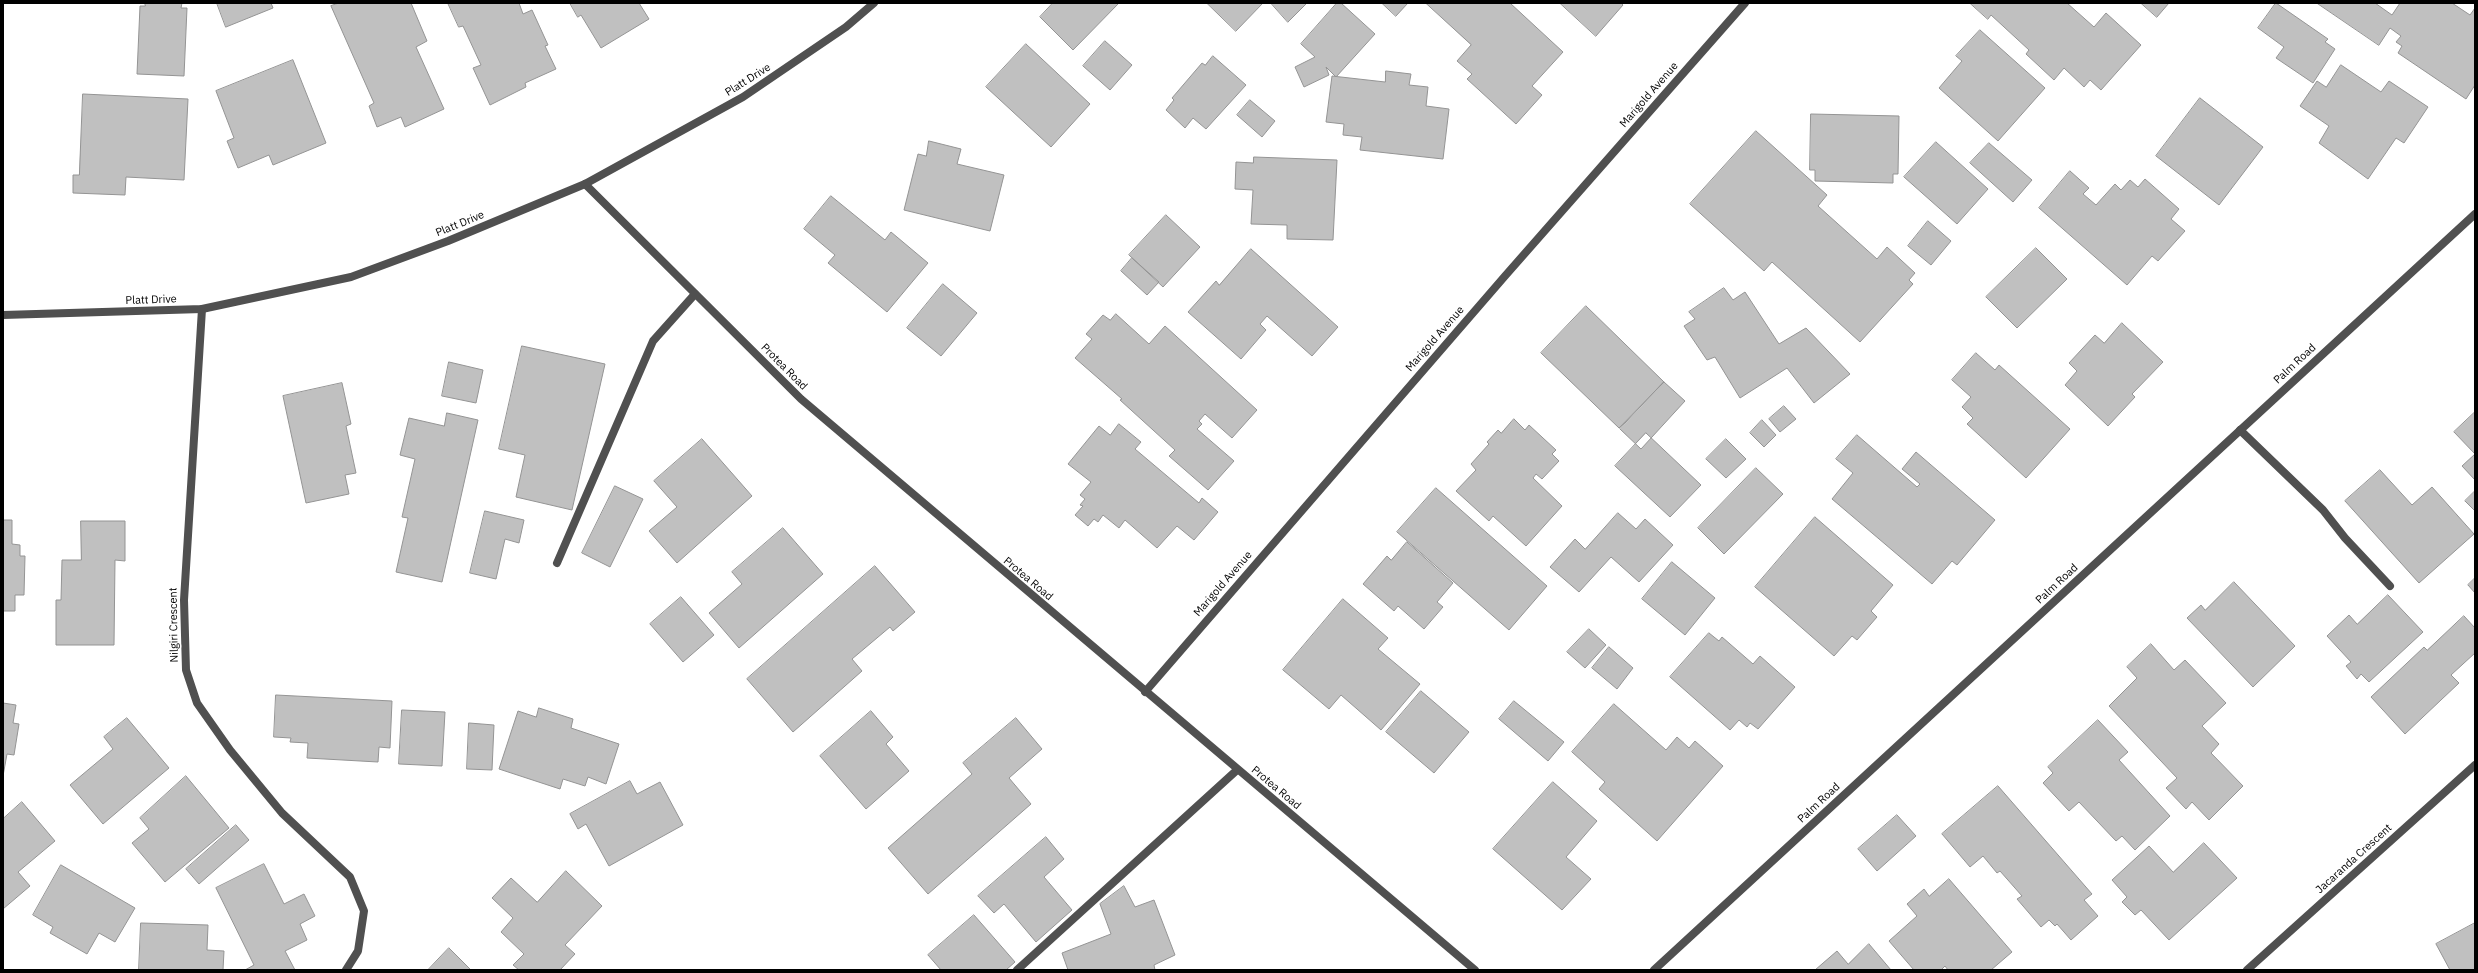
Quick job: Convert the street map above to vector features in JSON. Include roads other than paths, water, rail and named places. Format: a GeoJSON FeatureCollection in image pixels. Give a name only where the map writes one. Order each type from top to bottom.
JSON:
{"type":"FeatureCollection","features":[{"type":"Feature","properties":{"kind":"street","name":"Platt Drive"},"geometry":{"type":"LineString","coordinates":[[3,315],[202,309],[351,277],[448,241],[586,184],[743,97],[846,27],[874,3]]}},
{"type":"Feature","properties":{"kind":"street","name":"Marigold Avenue"},"geometry":{"type":"LineString","coordinates":[[1145,692],[1510,270],[1745,3]]}},
{"type":"Feature","properties":{"kind":"street","name":"Protea Road"},"geometry":{"type":"LineString","coordinates":[[586,184],[801,399],[1237,770],[1475,970]]}},
{"type":"Feature","properties":{"kind":"street","name":"Palm Road"},"geometry":{"type":"LineString","coordinates":[[1654,970],[2475,214]]}},
{"type":"Feature","properties":{"kind":"street"},"geometry":{"type":"LineString","coordinates":[[557,563],[653,341],[695,294]]}},
{"type":"Feature","properties":{"kind":"street","name":"Nilgiri Crescent"},"geometry":{"type":"LineString","coordinates":[[202,309],[184,600],[186,670],[197,703],[230,750],[282,814],[350,877],[364,911],[358,951],[346,970]]}},
{"type":"Feature","properties":{"kind":"street"},"geometry":{"type":"LineString","coordinates":[[2240,430],[2323,510],[2345,538],[2390,586]]}},
{"type":"Feature","properties":{"kind":"street","name":"Jacaranda Crescent"},"geometry":{"type":"LineString","coordinates":[[2247,970],[2475,765]]}},
{"type":"Feature","properties":{"kind":"street"},"geometry":{"type":"LineString","coordinates":[[1017,970],[1237,770]]}}]}
